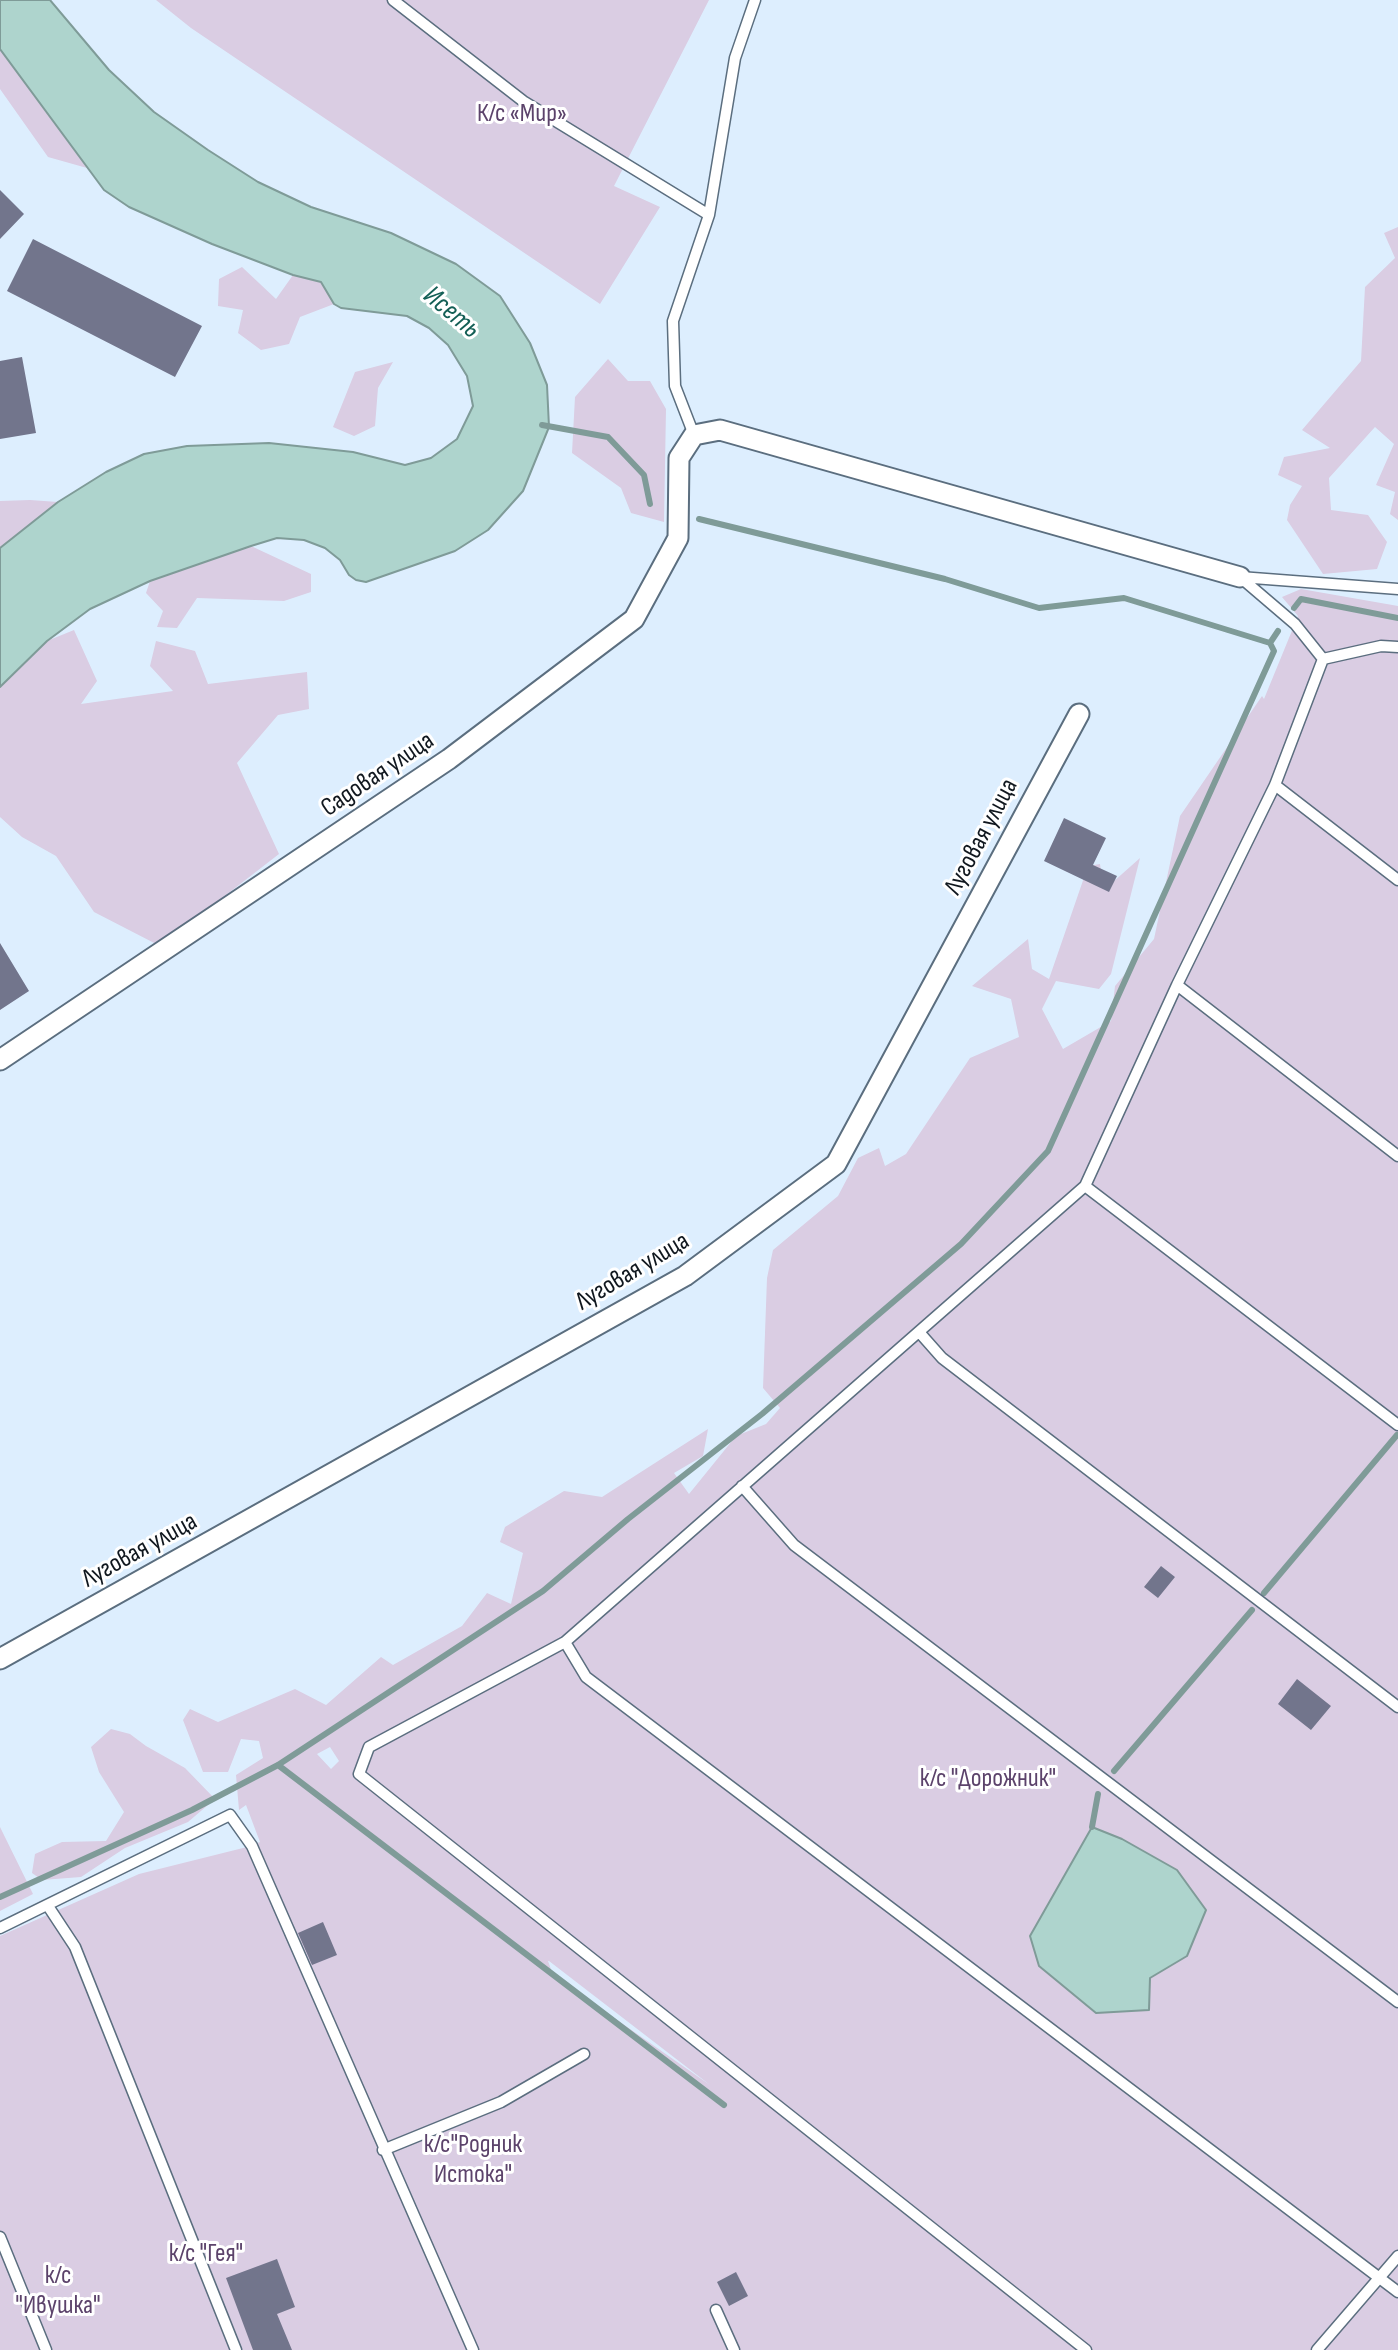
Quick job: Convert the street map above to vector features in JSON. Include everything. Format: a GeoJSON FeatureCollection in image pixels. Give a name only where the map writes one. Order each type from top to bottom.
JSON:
{"type":"FeatureCollection","features":[{"type":"Feature","properties":{"kind":"street"},"geometry":{"type":"LineString","coordinates":[[694,435],[720,430],[1240,577]]}},
{"type":"Feature","properties":{"kind":"street","name":"Садовая улица"},"geometry":{"type":"LineString","coordinates":[[0,1060],[449,759],[634,619],[678,538],[679,458],[694,435]]}},
{"type":"Feature","properties":{"kind":"street","name":"Луговая улица"},"geometry":{"type":"LineString","coordinates":[[0,1659],[685,1276],[836,1164],[1079,714]]}},
{"type":"Feature","properties":{"kind":"lane"},"geometry":{"type":"LineString","coordinates":[[393,0],[523,101],[709,215]]}},
{"type":"Feature","properties":{"kind":"lane"},"geometry":{"type":"LineString","coordinates":[[694,435],[675,386],[673,321],[709,215],[735,58],[755,0]]}},
{"type":"Feature","properties":{"kind":"lane"},"geometry":{"type":"LineString","coordinates":[[1240,577],[1398,589]]}},
{"type":"Feature","properties":{"kind":"lane"},"geometry":{"type":"LineString","coordinates":[[1240,577],[1295,624],[1323,659]]}},
{"type":"Feature","properties":{"kind":"lane"},"geometry":{"type":"LineString","coordinates":[[1323,659],[1381,646],[1398,647]]}},
{"type":"Feature","properties":{"kind":"lane"},"geometry":{"type":"LineString","coordinates":[[1086,2350],[359,1774],[369,1747],[565,1642],[1085,1186],[1177,985],[1275,785],[1323,659]]}},
{"type":"Feature","properties":{"kind":"lane"},"geometry":{"type":"LineString","coordinates":[[1275,785],[1398,880]]}},
{"type":"Feature","properties":{"kind":"lane"},"geometry":{"type":"LineString","coordinates":[[1177,985],[1398,1156]]}},
{"type":"Feature","properties":{"kind":"lane"},"geometry":{"type":"LineString","coordinates":[[1085,1186],[1398,1425]]}},
{"type":"Feature","properties":{"kind":"lane"},"geometry":{"type":"LineString","coordinates":[[919,1332],[942,1358],[1398,1707]]}},
{"type":"Feature","properties":{"kind":"lane"},"geometry":{"type":"LineString","coordinates":[[743,1486],[794,1545],[1398,2002]]}},
{"type":"Feature","properties":{"kind":"lane"},"geometry":{"type":"LineString","coordinates":[[565,1642],[586,1677],[1398,2292]]}},
{"type":"Feature","properties":{"kind":"lane"},"geometry":{"type":"LineString","coordinates":[[0,1928],[230,1815],[251,1846],[473,2350]]}},
{"type":"Feature","properties":{"kind":"lane"},"geometry":{"type":"LineString","coordinates":[[48,1906],[75,1947],[236,2350]]}},
{"type":"Feature","properties":{"kind":"lane"},"geometry":{"type":"LineString","coordinates":[[383,2150],[501,2102],[584,2054]]}},
{"type":"Feature","properties":{"kind":"lane"},"geometry":{"type":"LineString","coordinates":[[0,2237],[46,2350]]}},
{"type":"Feature","properties":{"kind":"lane"},"geometry":{"type":"LineString","coordinates":[[1317,2350],[1398,2256]]}},
{"type":"Feature","properties":{"kind":"lane"},"geometry":{"type":"LineString","coordinates":[[716,2310],[734,2350]]}},
{"type":"Feature","properties":{"kind":"green space","name":"К/с «Мир»"},"geometry":{"type":"Polygon","coordinates":[[[156,0],[709,0],[614,186],[660,207],[600,304],[191,28],[156,0]]]}},
{"type":"Feature","properties":{"kind":"green space"},"geometry":{"type":"Polygon","coordinates":[[[0,49],[87,168],[48,157],[0,89],[0,49]]]}},
{"type":"Feature","properties":{"kind":"green space"},"geometry":{"type":"Polygon","coordinates":[[[1398,227],[1398,520],[1390,514],[1395,492],[1376,485],[1394,444],[1375,427],[1329,478],[1331,510],[1368,515],[1387,542],[1377,569],[1323,574],[1287,520],[1290,505],[1302,486],[1278,475],[1284,457],[1330,448],[1302,430],[1361,361],[1365,287],[1395,258],[1384,233],[1398,227]]]}},
{"type":"Feature","properties":{"kind":"green space"},"geometry":{"type":"Polygon","coordinates":[[[242,267],[276,299],[293,275],[321,282],[334,304],[300,317],[289,344],[261,350],[238,333],[243,310],[218,306],[219,279],[242,267]]]}},
{"type":"Feature","properties":{"kind":"green space"},"geometry":{"type":"Polygon","coordinates":[[[608,359],[628,381],[650,381],[666,409],[664,522],[631,513],[621,488],[572,453],[575,397],[608,359]]]}},
{"type":"Feature","properties":{"kind":"green space"},"geometry":{"type":"Polygon","coordinates":[[[393,362],[378,388],[375,426],[354,436],[333,427],[355,372],[393,362]]]}},
{"type":"Feature","properties":{"kind":"green space"},"geometry":{"type":"Polygon","coordinates":[[[0,501],[58,502],[0,548],[0,501]]]}},
{"type":"Feature","properties":{"kind":"green space"},"geometry":{"type":"Polygon","coordinates":[[[251,546],[311,574],[311,592],[284,601],[197,598],[177,628],[157,627],[163,611],[146,593],[150,581],[251,546]]]}},
{"type":"Feature","properties":{"kind":"green space","name":"к/с \"Дорожник\""},"geometry":{"type":"Polygon","coordinates":[[[1301,589],[1398,606],[1398,2350],[0,2350],[0,1936],[139,1874],[260,1842],[246,1805],[239,1810],[236,1775],[263,1758],[259,1741],[241,1739],[228,1772],[203,1772],[183,1720],[190,1709],[218,1722],[295,1689],[326,1705],[381,1657],[393,1665],[462,1626],[487,1593],[511,1604],[523,1553],[500,1542],[505,1527],[564,1491],[602,1497],[708,1429],[703,1456],[674,1473],[689,1494],[736,1436],[766,1424],[780,1408],[763,1388],[767,1278],[773,1250],[838,1196],[858,1158],[879,1148],[885,1166],[906,1154],[970,1058],[1019,1037],[1011,999],[972,986],[1028,939],[1032,969],[1049,979],[1088,866],[1100,864],[1104,890],[1140,858],[1111,974],[1099,989],[1056,981],[1042,1009],[1063,1049],[1111,1021],[1115,986],[1154,939],[1180,816],[1262,696],[1264,699],[1298,616],[1282,597],[1301,589]],[[330,1747],[317,1754],[331,1769],[339,1761],[330,1747]],[[549,1961],[553,1975],[710,2085],[549,1961]]]}},
{"type":"Feature","properties":{"kind":"green space"},"geometry":{"type":"Polygon","coordinates":[[[74,630],[97,681],[81,704],[173,691],[150,666],[156,641],[195,651],[208,684],[307,672],[309,709],[278,715],[237,763],[279,854],[160,946],[94,912],[56,856],[22,837],[0,817],[0,687],[47,641],[74,630]]]}},
{"type":"Feature","properties":{"kind":"green space"},"geometry":{"type":"Polygon","coordinates":[[[111,1729],[130,1734],[185,1768],[215,1799],[188,1822],[125,1848],[81,1877],[42,1880],[32,1873],[35,1854],[62,1842],[106,1841],[124,1812],[99,1772],[91,1747],[111,1729]]]}},
{"type":"Feature","properties":{"kind":"green space"},"geometry":{"type":"Polygon","coordinates":[[[0,1827],[33,1894],[0,1911],[0,1827]]]}},
{"type":"Feature","properties":{"kind":"water","name":"Исеть"},"geometry":{"type":"Polygon","coordinates":[[[0,0],[50,0],[109,70],[154,112],[208,150],[258,182],[311,207],[391,233],[456,264],[500,296],[530,343],[547,385],[549,427],[523,491],[488,530],[455,551],[366,582],[349,575],[340,560],[325,548],[304,540],[277,538],[251,546],[150,581],[90,609],[47,641],[0,687],[0,548],[58,502],[106,472],[144,454],[187,446],[269,443],[353,452],[405,465],[431,458],[457,439],[473,406],[467,376],[448,345],[429,328],[407,316],[341,308],[334,304],[321,282],[293,275],[212,244],[129,207],[104,190],[0,49],[0,0]]]}},
{"type":"Feature","properties":{"kind":"water"},"geometry":{"type":"Polygon","coordinates":[[[1092,1827],[1122,1839],[1177,1870],[1206,1910],[1187,1956],[1150,1978],[1149,2010],[1096,2013],[1039,1966],[1030,1936],[1092,1827]]]}},
{"type":"Feature","properties":{"kind":"building"},"geometry":{"type":"Polygon","coordinates":[[[0,190],[24,214],[0,239],[0,190]]]}},
{"type":"Feature","properties":{"kind":"building"},"geometry":{"type":"Polygon","coordinates":[[[33,239],[202,326],[175,377],[7,291],[33,239]]]}},
{"type":"Feature","properties":{"kind":"building"},"geometry":{"type":"Polygon","coordinates":[[[22,357],[36,433],[0,439],[0,361],[22,357]]]}},
{"type":"Feature","properties":{"kind":"building"},"geometry":{"type":"Polygon","coordinates":[[[1064,818],[1106,838],[1093,865],[1117,876],[1109,892],[1044,861],[1064,818]]]}},
{"type":"Feature","properties":{"kind":"building"},"geometry":{"type":"Polygon","coordinates":[[[0,943],[29,991],[0,1010],[0,943]]]}},
{"type":"Feature","properties":{"kind":"building"},"geometry":{"type":"Polygon","coordinates":[[[1161,1566],[1175,1577],[1158,1598],[1144,1587],[1161,1566]]]}},
{"type":"Feature","properties":{"kind":"building"},"geometry":{"type":"Polygon","coordinates":[[[1297,1679],[1331,1706],[1311,1730],[1278,1704],[1297,1679]]]}},
{"type":"Feature","properties":{"kind":"building"},"geometry":{"type":"Polygon","coordinates":[[[323,1922],[337,1955],[312,1965],[298,1933],[323,1922]]]}},
{"type":"Feature","properties":{"kind":"building"},"geometry":{"type":"Polygon","coordinates":[[[277,2259],[295,2307],[277,2314],[292,2350],[253,2350],[226,2278],[277,2259]]]}},
{"type":"Feature","properties":{"kind":"building"},"geometry":{"type":"Polygon","coordinates":[[[736,2272],[748,2296],[729,2306],[717,2282],[736,2272]]]}},
{"type":"Feature","properties":{"kind":"waterway"},"geometry":{"type":"LineString","coordinates":[[542,425],[608,437],[644,475],[650,504]]}},
{"type":"Feature","properties":{"kind":"waterway"},"geometry":{"type":"LineString","coordinates":[[0,1897],[192,1810],[278,1765],[543,1591],[628,1519],[762,1414],[961,1244],[1048,1151],[1274,651],[1270,643],[1124,598],[1039,608],[945,579],[699,519]]}},
{"type":"Feature","properties":{"kind":"waterway"},"geometry":{"type":"LineString","coordinates":[[1294,608],[1301,599],[1398,618]]}},
{"type":"Feature","properties":{"kind":"waterway"},"geometry":{"type":"LineString","coordinates":[[1270,643],[1278,631]]}},
{"type":"Feature","properties":{"kind":"waterway"},"geometry":{"type":"LineString","coordinates":[[1264,1593],[1397,1435]]}},
{"type":"Feature","properties":{"kind":"waterway"},"geometry":{"type":"LineString","coordinates":[[1114,1771],[1252,1610]]}},
{"type":"Feature","properties":{"kind":"waterway"},"geometry":{"type":"LineString","coordinates":[[278,1765],[724,2105]]}},
{"type":"Feature","properties":{"kind":"waterway"},"geometry":{"type":"LineString","coordinates":[[1092,1827],[1098,1794]]}},
{"type":"Feature","properties":{"kind":"park label","name":"к/с\"Родник Истока\""},"geometry":{"type":"Point","coordinates":[473,2160]}},
{"type":"Feature","properties":{"kind":"park label","name":"к/с \"Гея\""},"geometry":{"type":"Point","coordinates":[206,2254]}},
{"type":"Feature","properties":{"kind":"park label","name":"к/с \"Ивушка\""},"geometry":{"type":"Point","coordinates":[58,2291]}}]}
